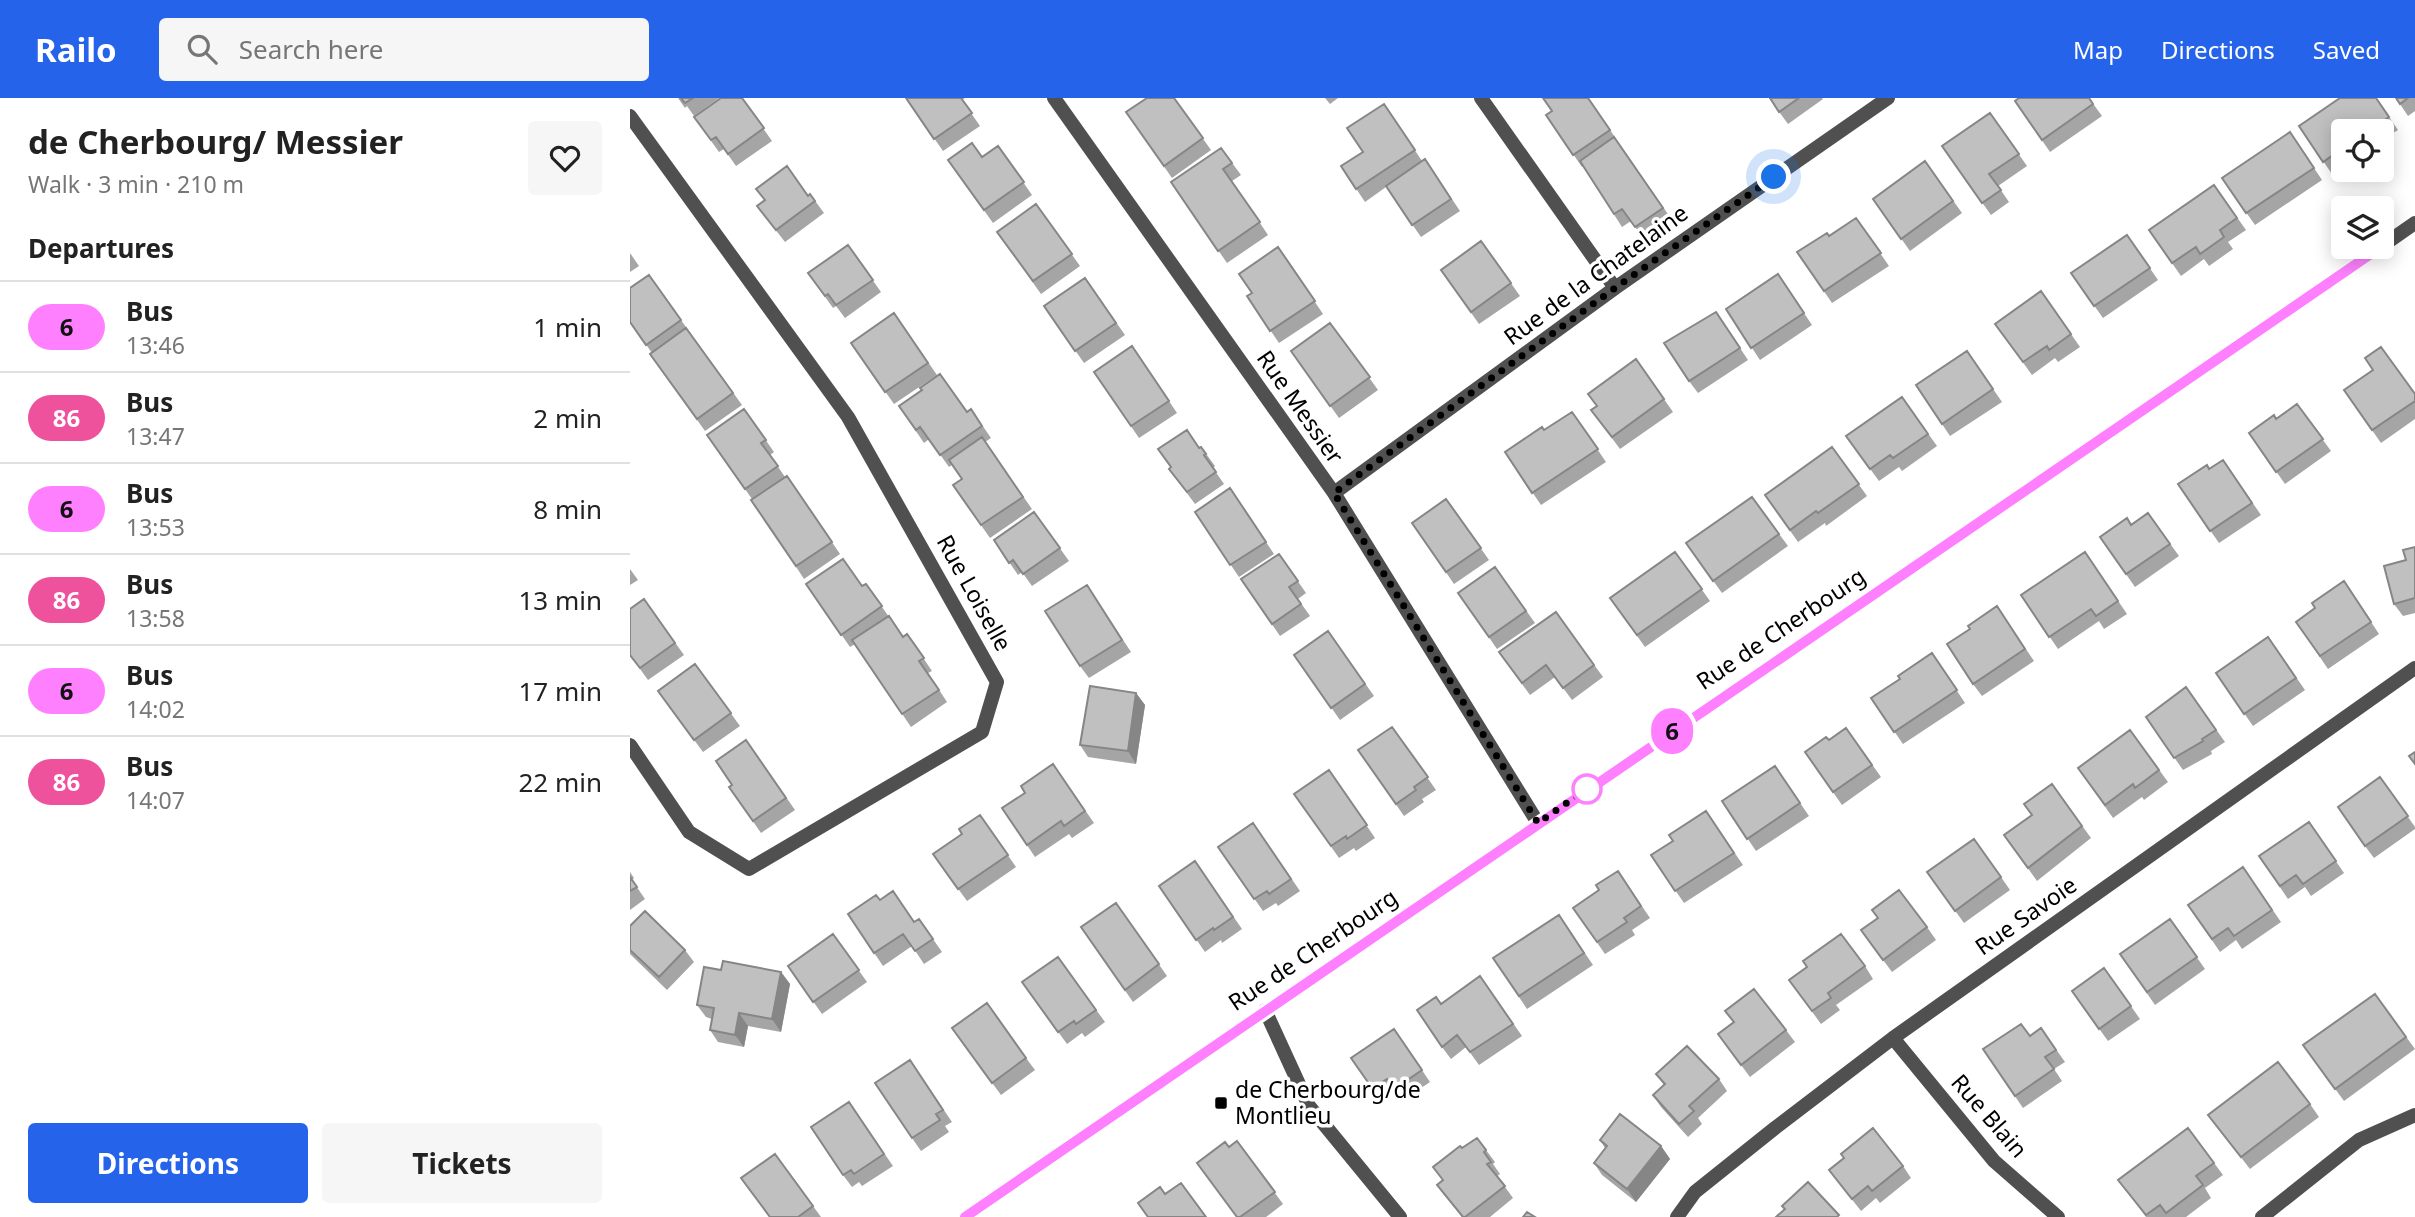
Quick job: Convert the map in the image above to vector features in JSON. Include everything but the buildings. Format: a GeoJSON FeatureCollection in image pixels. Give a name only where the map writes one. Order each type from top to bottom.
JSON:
{"type":"FeatureCollection","features":[{"type":"Feature","properties":{"kind":"street","name":"Rue Messier"},"geometry":{"type":"LineString","coordinates":[[1055,98],[1334,493],[1538,823]]}},
{"type":"Feature","properties":{"kind":"street"},"geometry":{"type":"LineString","coordinates":[[1481,98],[1615,288]]}},
{"type":"Feature","properties":{"kind":"street","name":"Rue de la Chatelaine"},"geometry":{"type":"LineString","coordinates":[[1334,493],[1615,288],[1888,98]]}},
{"type":"Feature","properties":{"kind":"street","name":"Rue Loiselle"},"geometry":{"type":"LineString","coordinates":[[630,116],[848,417],[997,682],[982,732],[749,869],[689,832],[630,745]]}},
{"type":"Feature","properties":{"kind":"street","name":"Rue de Cherbourg"},"geometry":{"type":"LineString","coordinates":[[2394,237],[2415,223]]}},
{"type":"Feature","properties":{"kind":"street","name":"Rue de Cherbourg"},"geometry":{"type":"LineString","coordinates":[[965,1217],[2362,259]]}},
{"type":"Feature","properties":{"kind":"street","name":"Rue Savoie"},"geometry":{"type":"LineString","coordinates":[[1677,1217],[1695,1192],[1893,1038],[2415,668]]}},
{"type":"Feature","properties":{"kind":"street"},"geometry":{"type":"LineString","coordinates":[[1265,1010],[1309,1106],[1400,1217]]}},
{"type":"Feature","properties":{"kind":"street","name":"Rue Blain"},"geometry":{"type":"LineString","coordinates":[[1893,1038],[1994,1161],[2058,1217]]}},
{"type":"Feature","properties":{"kind":"street"},"geometry":{"type":"LineString","coordinates":[[2262,1217],[2359,1140],[2415,1115]]}},
{"type":"Feature","properties":{"kind":"bus line","name":"6"},"geometry":{"type":"LineString","coordinates":[[965,1217],[2363,259]]}},
{"type":"Feature","properties":{"kind":"place","name":"de Cherbourg/de Montlieu"},"geometry":{"type":"Point","coordinates":[1221,1103]}},
{"type":"Feature","properties":{"kind":"route"},"geometry":{"type":"LineString","coordinates":[[1587,789],[1538,823],[1334,493],[1615,288],[1774,177]]}}]}
